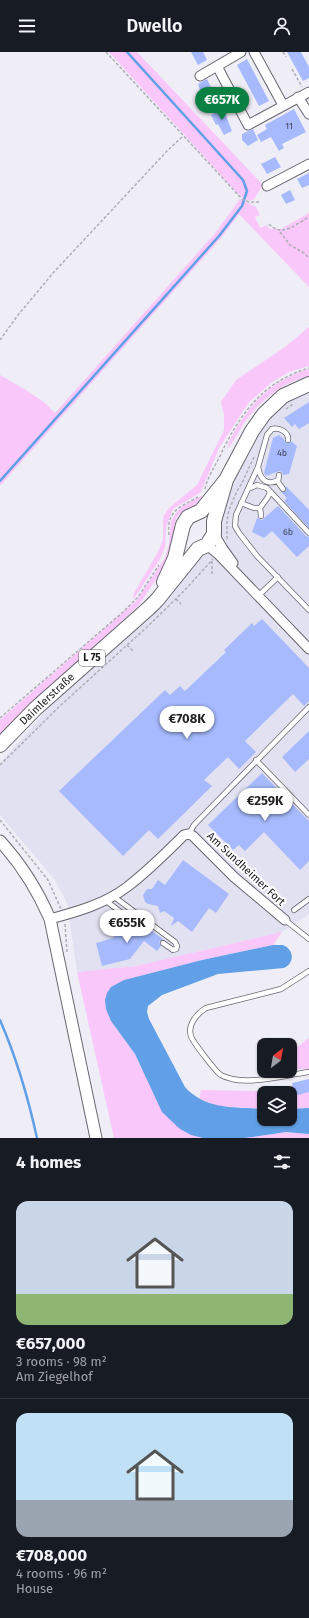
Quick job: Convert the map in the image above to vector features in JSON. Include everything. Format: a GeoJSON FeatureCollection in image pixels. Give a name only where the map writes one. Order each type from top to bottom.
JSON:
{"type":"FeatureCollection","features":[{"type":"Feature","properties":{"kind":"main road","name":"Daimlerstraße"},"geometry":{"type":"LineString","coordinates":[[0,744],[35,709],[149,608],[161,595],[208,538],[226,480],[252,431],[264,414],[283,396],[309,384]]}},
{"type":"Feature","properties":{"kind":"main road","name":"Daimlerstraße"},"geometry":{"type":"LineString","coordinates":[[149,608],[169,573],[175,558],[175,536],[188,517],[201,511],[226,480]]}},
{"type":"Feature","properties":{"kind":"main road"},"geometry":{"type":"LineString","coordinates":[[175,536],[189,547],[208,538],[208,515],[201,511]]}},
{"type":"Feature","properties":{"kind":"street"},"geometry":{"type":"LineString","coordinates":[[200,76],[241,52]]}},
{"type":"Feature","properties":{"kind":"street"},"geometry":{"type":"LineString","coordinates":[[254,52],[283,105]]}},
{"type":"Feature","properties":{"kind":"street"},"geometry":{"type":"LineString","coordinates":[[217,66],[248,125],[304,94],[309,114]]}},
{"type":"Feature","properties":{"kind":"street"},"geometry":{"type":"LineString","coordinates":[[267,186],[309,164]]}},
{"type":"Feature","properties":{"kind":"street"},"geometry":{"type":"LineString","coordinates":[[208,538],[218,554],[248,586],[307,643]]}},
{"type":"Feature","properties":{"kind":"street"},"geometry":{"type":"LineString","coordinates":[[208,538],[248,586]]}},
{"type":"Feature","properties":{"kind":"street","name":"Am Sundheimer Fort"},"geometry":{"type":"LineString","coordinates":[[50,919],[64,916],[109,898],[126,888],[184,836],[189,834],[193,836],[234,877],[285,920]]}},
{"type":"Feature","properties":{"kind":"street"},"geometry":{"type":"LineString","coordinates":[[0,841],[14,856],[40,895],[50,919],[96,1138]]}},
{"type":"Feature","properties":{"kind":"lane"},"geometry":{"type":"LineString","coordinates":[[288,440],[288,437],[283,430],[276,428],[267,435],[258,467],[236,515],[235,526],[244,540],[309,610]]}},
{"type":"Feature","properties":{"kind":"lane"},"geometry":{"type":"LineString","coordinates":[[258,467],[262,479],[272,483],[278,477],[283,489]]}},
{"type":"Feature","properties":{"kind":"lane"},"geometry":{"type":"LineString","coordinates":[[248,489],[257,484],[262,486],[270,492],[309,533]]}},
{"type":"Feature","properties":{"kind":"lane"},"geometry":{"type":"LineString","coordinates":[[242,503],[254,508],[260,508],[264,504],[270,492]]}},
{"type":"Feature","properties":{"kind":"lane"},"geometry":{"type":"LineString","coordinates":[[260,508],[261,516]]}},
{"type":"Feature","properties":{"kind":"lane"},"geometry":{"type":"LineString","coordinates":[[258,596],[278,577]]}},
{"type":"Feature","properties":{"kind":"lane"},"geometry":{"type":"LineString","coordinates":[[189,834],[194,825],[309,707]]}},
{"type":"Feature","properties":{"kind":"lane"},"geometry":{"type":"LineString","coordinates":[[256,760],[309,814]]}},
{"type":"Feature","properties":{"kind":"lane"},"geometry":{"type":"LineString","coordinates":[[109,898],[131,920]]}},
{"type":"Feature","properties":{"kind":"lane"},"geometry":{"type":"LineString","coordinates":[[109,898],[175,942],[177,946],[176,949],[173,950],[163,943]]}},
{"type":"Feature","properties":{"kind":"lane"},"geometry":{"type":"LineString","coordinates":[[294,910],[309,899]]}},
{"type":"Feature","properties":{"kind":"lane"},"geometry":{"type":"LineString","coordinates":[[285,920],[309,939]]}},
{"type":"Feature","properties":{"kind":"lane"},"geometry":{"type":"LineString","coordinates":[[309,971],[281,989],[206,1008],[198,1013],[190,1029],[191,1036],[211,1064],[220,1074],[231,1079],[258,1079],[309,1072]]}},
{"type":"Feature","properties":{"kind":"path"},"geometry":{"type":"LineString","coordinates":[[106,52],[242,199],[252,203],[259,202]]}},
{"type":"Feature","properties":{"kind":"path"},"geometry":{"type":"LineString","coordinates":[[283,52],[286,57]]}},
{"type":"Feature","properties":{"kind":"path"},"geometry":{"type":"LineString","coordinates":[[292,70],[304,94]]}},
{"type":"Feature","properties":{"kind":"path"},"geometry":{"type":"LineString","coordinates":[[0,340],[18,315],[54,272],[167,151],[183,136]]}},
{"type":"Feature","properties":{"kind":"path"},"geometry":{"type":"LineString","coordinates":[[280,232],[309,217]]}},
{"type":"Feature","properties":{"kind":"path"},"geometry":{"type":"LineString","coordinates":[[269,224],[272,228],[280,232],[290,245],[304,253],[309,258]]}},
{"type":"Feature","properties":{"kind":"path"},"geometry":{"type":"LineString","coordinates":[[175,536],[168,526],[175,511],[183,504],[201,495]]}},
{"type":"Feature","properties":{"kind":"path"},"geometry":{"type":"LineString","coordinates":[[0,765],[61,705],[176,599],[212,560],[212,574]]}},
{"type":"Feature","properties":{"kind":"path"},"geometry":{"type":"LineString","coordinates":[[0,718],[123,612],[138,597],[159,565]]}},
{"type":"Feature","properties":{"kind":"path"},"geometry":{"type":"LineString","coordinates":[[176,599],[181,604]]}},
{"type":"Feature","properties":{"kind":"path"},"geometry":{"type":"LineString","coordinates":[[127,645],[133,650]]}},
{"type":"Feature","properties":{"kind":"shaded area"},"geometry":{"type":"Polygon","coordinates":[[[109,52],[137,52],[263,185],[254,199],[250,201],[240,196],[109,52]]]}},
{"type":"Feature","properties":{"kind":"shaded area"},"geometry":{"type":"Polygon","coordinates":[[[240,199],[256,207],[260,215],[255,217],[260,228],[267,225],[269,229],[281,229],[309,213],[309,287],[239,214],[221,238],[0,486],[0,375],[44,402],[55,413],[216,232],[240,199]]]}},
{"type":"Feature","properties":{"kind":"shaded area"},"geometry":{"type":"Polygon","coordinates":[[[309,327],[309,366],[289,372],[271,383],[249,402],[219,448],[201,492],[173,509],[166,527],[165,547],[160,559],[133,600],[134,593],[158,552],[163,540],[163,517],[169,508],[197,485],[224,430],[224,415],[221,402],[236,380],[285,347],[309,327]]]}},
{"type":"Feature","properties":{"kind":"shaded area"},"geometry":{"type":"Polygon","coordinates":[[[309,369],[309,376],[290,383],[264,400],[250,415],[227,449],[231,438],[241,421],[262,395],[288,377],[309,369]]]}},
{"type":"Feature","properties":{"kind":"shaded area"},"geometry":{"type":"Polygon","coordinates":[[[309,384],[309,914],[282,932],[136,966],[77,972],[67,903],[54,879],[0,815],[0,763],[56,700],[161,600],[208,538],[251,430],[309,384]]]}},
{"type":"Feature","properties":{"kind":"shaded area"},"geometry":{"type":"Polygon","coordinates":[[[201,496],[204,498],[199,503],[183,511],[177,517],[167,563],[139,605],[0,735],[0,720],[136,601],[165,558],[169,544],[171,521],[175,514],[181,507],[201,496]]]}},
{"type":"Feature","properties":{"kind":"shaded area"},"geometry":{"type":"Polygon","coordinates":[[[282,932],[273,945],[202,960],[124,980],[111,1021],[135,1054],[141,1068],[191,1135],[203,1138],[114,1138],[77,972],[136,966],[282,932]]]}},
{"type":"Feature","properties":{"kind":"shaded area"},"geometry":{"type":"Polygon","coordinates":[[[309,1038],[309,1069],[297,1069],[297,1047],[309,1038]]]}},
{"type":"Feature","properties":{"kind":"shaded area"},"geometry":{"type":"Polygon","coordinates":[[[309,1086],[309,1108],[297,1109],[297,1092],[306,1092],[309,1086]]]}},
{"type":"Feature","properties":{"kind":"shaded area"},"geometry":{"type":"Polygon","coordinates":[[[201,1090],[257,1091],[257,1109],[217,1106],[199,1099],[201,1090]]]}},
{"type":"Feature","properties":{"kind":"shaded area"},"geometry":{"type":"Polygon","coordinates":[[[286,1132],[309,1134],[309,1138],[245,1138],[286,1132]]]}},
{"type":"Feature","properties":{"kind":"water"},"geometry":{"type":"Polygon","coordinates":[[[273,945],[283,945],[289,949],[292,956],[292,959],[288,965],[284,968],[218,974],[162,995],[148,1006],[147,1012],[149,1019],[185,1087],[202,1100],[211,1104],[257,1109],[257,1126],[297,1126],[297,1109],[309,1108],[309,1134],[286,1132],[245,1138],[203,1138],[191,1135],[180,1129],[162,1112],[135,1054],[111,1021],[106,1009],[105,1000],[111,987],[124,980],[202,960],[273,945]]]}},
{"type":"Feature","properties":{"kind":"building"},"geometry":{"type":"Polygon","coordinates":[[[191,52],[203,52],[207,60],[198,65],[191,52]]]}},
{"type":"Feature","properties":{"kind":"building"},"geometry":{"type":"Polygon","coordinates":[[[287,52],[301,52],[309,67],[309,78],[303,81],[287,52]]]}},
{"type":"Feature","properties":{"kind":"building"},"geometry":{"type":"Polygon","coordinates":[[[247,59],[269,101],[259,106],[237,65],[247,59]]]}},
{"type":"Feature","properties":{"kind":"building"},"geometry":{"type":"Polygon","coordinates":[[[207,79],[213,91],[204,95],[198,84],[207,79]]]}},
{"type":"Feature","properties":{"kind":"building"},"geometry":{"type":"Polygon","coordinates":[[[223,108],[232,131],[224,135],[218,124],[216,125],[211,115],[223,108]]]}},
{"type":"Feature","properties":{"kind":"building"},"geometry":{"type":"Polygon","coordinates":[[[294,109],[306,132],[282,144],[284,148],[279,151],[271,137],[261,142],[257,135],[267,129],[265,125],[294,109]]]}},
{"type":"Feature","properties":{"kind":"building"},"geometry":{"type":"Polygon","coordinates":[[[253,129],[258,140],[248,146],[242,140],[242,134],[253,129]]]}},
{"type":"Feature","properties":{"kind":"building"},"geometry":{"type":"Polygon","coordinates":[[[275,157],[281,167],[267,174],[261,164],[275,157]]]}},
{"type":"Feature","properties":{"kind":"building"},"geometry":{"type":"Polygon","coordinates":[[[309,173],[309,185],[302,188],[297,179],[309,173]]]}},
{"type":"Feature","properties":{"kind":"building"},"geometry":{"type":"Polygon","coordinates":[[[290,190],[295,200],[286,204],[281,195],[290,190]]]}},
{"type":"Feature","properties":{"kind":"building"},"geometry":{"type":"Polygon","coordinates":[[[309,402],[309,423],[299,429],[295,424],[292,427],[284,418],[309,402]]]}},
{"type":"Feature","properties":{"kind":"building"},"geometry":{"type":"Polygon","coordinates":[[[279,435],[286,443],[290,443],[291,441],[297,446],[289,474],[283,475],[282,472],[279,471],[266,476],[264,473],[273,438],[279,435]]]}},
{"type":"Feature","properties":{"kind":"building"},"geometry":{"type":"Polygon","coordinates":[[[286,486],[309,510],[309,528],[284,501],[287,498],[281,492],[286,491],[286,486]]]}},
{"type":"Feature","properties":{"kind":"building"},"geometry":{"type":"Polygon","coordinates":[[[278,506],[306,536],[309,537],[309,546],[297,557],[272,531],[264,538],[252,532],[257,518],[262,520],[278,506]]]}},
{"type":"Feature","properties":{"kind":"building"},"geometry":{"type":"Polygon","coordinates":[[[262,619],[309,668],[309,701],[304,706],[293,694],[245,741],[256,752],[239,769],[228,757],[204,780],[212,786],[158,839],[149,830],[123,856],[59,791],[165,690],[170,695],[180,686],[185,691],[226,652],[224,650],[252,623],[254,626],[262,619]]]}},
{"type":"Feature","properties":{"kind":"building"},"geometry":{"type":"Polygon","coordinates":[[[309,731],[309,759],[295,772],[282,757],[309,731]]]}},
{"type":"Feature","properties":{"kind":"building"},"geometry":{"type":"Polygon","coordinates":[[[262,773],[309,821],[309,861],[300,870],[264,832],[245,851],[239,845],[233,850],[208,825],[262,773]]]}},
{"type":"Feature","properties":{"kind":"building"},"geometry":{"type":"Polygon","coordinates":[[[183,860],[229,894],[216,913],[209,908],[192,932],[178,921],[171,926],[174,918],[164,911],[160,913],[158,906],[145,902],[143,895],[147,889],[152,889],[158,880],[165,885],[183,860]]]}},
{"type":"Feature","properties":{"kind":"building"},"geometry":{"type":"Polygon","coordinates":[[[135,919],[163,939],[159,942],[161,946],[157,951],[144,941],[130,959],[102,966],[96,943],[113,938],[118,932],[122,933],[129,923],[134,923],[135,919]]]}},
{"type":"Feature","properties":{"kind":"building"},"geometry":{"type":"Polygon","coordinates":[[[309,1079],[309,1092],[297,1095],[297,1086],[292,1086],[292,1083],[309,1079]]]}},
{"type":"Feature","properties":{"kind":"waterway"},"geometry":{"type":"LineString","coordinates":[[0,481],[219,236],[242,206],[247,191],[243,180],[127,52]]}},
{"type":"Feature","properties":{"kind":"waterway"},"geometry":{"type":"LineString","coordinates":[[0,1020],[22,1078],[37,1138]]}}]}
